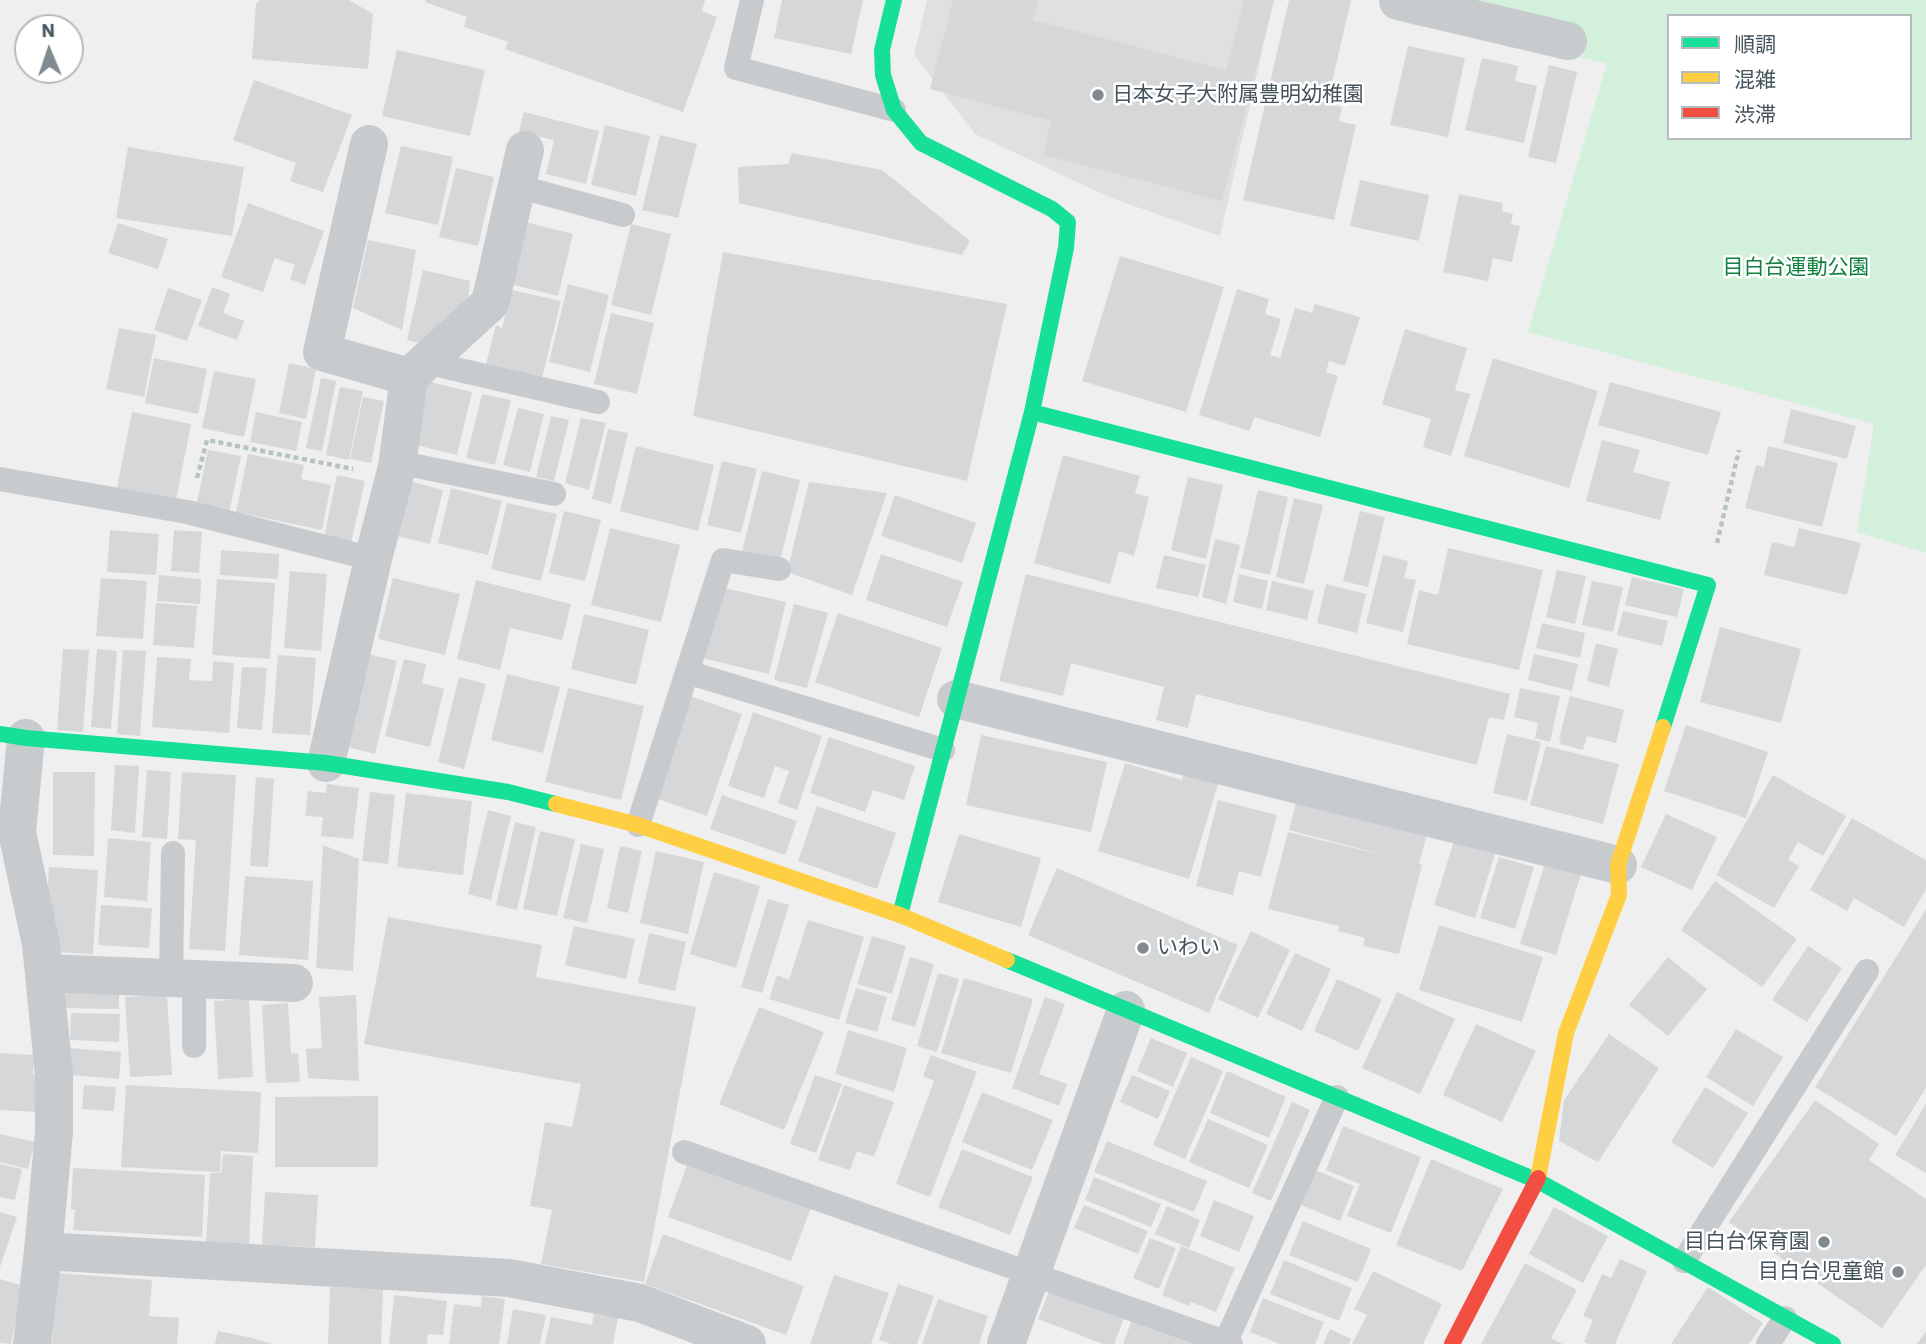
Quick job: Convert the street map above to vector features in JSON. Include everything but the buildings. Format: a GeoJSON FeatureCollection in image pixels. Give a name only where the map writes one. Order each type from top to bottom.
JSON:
{"type":"FeatureCollection","features":[{"type":"Feature","properties":{"kind":"street"},"geometry":{"type":"LineString","coordinates":[[894,0],[882,50],[883,75],[894,110],[921,143],[1052,209],[1068,222],[1066,248],[1032,412],[900,915]]}},
{"type":"Feature","properties":{"kind":"street"},"geometry":{"type":"LineString","coordinates":[[1399,0],[1568,41]]}},
{"type":"Feature","properties":{"kind":"street"},"geometry":{"type":"LineString","coordinates":[[369,144],[322,352],[417,370]]}},
{"type":"Feature","properties":{"kind":"street"},"geometry":{"type":"LineString","coordinates":[[326,763],[417,370],[490,303],[525,150]]}},
{"type":"Feature","properties":{"kind":"street"},"geometry":{"type":"LineString","coordinates":[[1032,412],[1708,585],[1618,865],[1619,895],[1566,1033],[1538,1181],[1452,1344]]}},
{"type":"Feature","properties":{"kind":"street"},"geometry":{"type":"LineString","coordinates":[[956,699],[1618,865]]}},
{"type":"Feature","properties":{"kind":"street"},"geometry":{"type":"LineString","coordinates":[[32,1344],[54,1132],[54,1074],[41,944],[17,832],[13,736],[326,763],[508,792],[638,825],[900,915],[1538,1181],[1833,1344]]}},
{"type":"Feature","properties":{"kind":"street"},"geometry":{"type":"LineString","coordinates":[[44,974],[294,983]]}},
{"type":"Feature","properties":{"kind":"street"},"geometry":{"type":"LineString","coordinates":[[1006,1344],[1126,1010]]}},
{"type":"Feature","properties":{"kind":"street"},"geometry":{"type":"LineString","coordinates":[[43,1251],[509,1278],[640,1303],[747,1344]]}},
{"type":"Feature","properties":{"kind":"lane"},"geometry":{"type":"LineString","coordinates":[[751,0],[736,68],[894,110]]}},
{"type":"Feature","properties":{"kind":"lane"},"geometry":{"type":"LineString","coordinates":[[517,186],[623,215]]}},
{"type":"Feature","properties":{"kind":"lane"},"geometry":{"type":"LineString","coordinates":[[417,370],[598,402]]}},
{"type":"Feature","properties":{"kind":"lane"},"geometry":{"type":"LineString","coordinates":[[396,469],[554,494]]}},
{"type":"Feature","properties":{"kind":"lane"},"geometry":{"type":"LineString","coordinates":[[0,479],[187,512],[373,559]]}},
{"type":"Feature","properties":{"kind":"lane"},"geometry":{"type":"LineString","coordinates":[[638,825],[723,560],[779,569]]}},
{"type":"Feature","properties":{"kind":"lane"},"geometry":{"type":"LineString","coordinates":[[687,672],[943,750]]}},
{"type":"Feature","properties":{"kind":"lane"},"geometry":{"type":"LineString","coordinates":[[173,853],[183,979],[194,1046]]}},
{"type":"Feature","properties":{"kind":"lane"},"geometry":{"type":"LineString","coordinates":[[1684,1261],[1867,971]]}},
{"type":"Feature","properties":{"kind":"lane"},"geometry":{"type":"LineString","coordinates":[[684,1152],[1228,1343],[1337,1097]]}},
{"type":"Feature","properties":{"kind":"lane"},"geometry":{"type":"LineString","coordinates":[[1768,1344],[1785,1318]]}},
{"type":"Feature","properties":{"kind":"path"},"geometry":{"type":"LineString","coordinates":[[187,512],[207,440],[396,469]]}},
{"type":"Feature","properties":{"kind":"path"},"geometry":{"type":"LineString","coordinates":[[1708,585],[1739,450]]}},
{"type":"Feature","properties":{"kind":"shaded area","name":"日本女子大附属豊明幼稚園"},"geometry":{"type":"Polygon","coordinates":[[[927,0],[1274,0],[1220,236],[1111,198],[975,134],[914,55],[927,0]]]}},
{"type":"Feature","properties":{"kind":"green space","name":"目白台運動公園"},"geometry":{"type":"Polygon","coordinates":[[[1411,0],[1926,0],[1926,553],[1857,532],[1874,424],[1528,332],[1607,63],[1406,23],[1411,0]]]}},
{"type":"Feature","properties":{"kind":"traffic: fast"},"geometry":{"type":"LineString","coordinates":[[894,0],[882,50],[883,75],[894,110],[921,143],[1052,209],[1068,222],[1066,248],[1032,412],[900,915]]}},
{"type":"Feature","properties":{"kind":"traffic: fast"},"geometry":{"type":"LineString","coordinates":[[1032,412],[1708,585],[1663,727]]}},
{"type":"Feature","properties":{"kind":"traffic: fast"},"geometry":{"type":"LineString","coordinates":[[0,734],[326,763],[508,792],[556,804]]}},
{"type":"Feature","properties":{"kind":"traffic: fast"},"geometry":{"type":"LineString","coordinates":[[1007,960],[1538,1181],[1833,1344]]}},
{"type":"Feature","properties":{"kind":"traffic: slow"},"geometry":{"type":"LineString","coordinates":[[1538,1178],[1566,1033],[1619,895],[1618,865],[1663,727]]}},
{"type":"Feature","properties":{"kind":"traffic: slow"},"geometry":{"type":"LineString","coordinates":[[556,804],[638,825],[900,915],[1007,960]]}},
{"type":"Feature","properties":{"kind":"traffic: jam"},"geometry":{"type":"LineString","coordinates":[[1452,1344],[1538,1178]]}},
{"type":"Feature","properties":{"kind":"place","name":"日本女子大附属豊明幼稚園"},"geometry":{"type":"Point","coordinates":[1098,95]}},
{"type":"Feature","properties":{"kind":"place","name":"いわい"},"geometry":{"type":"Point","coordinates":[1143,948]}},
{"type":"Feature","properties":{"kind":"place","name":"目白台保育園"},"geometry":{"type":"Point","coordinates":[1824,1242]}},
{"type":"Feature","properties":{"kind":"place","name":"目白台児童館"},"geometry":{"type":"Point","coordinates":[1898,1272]}}]}
